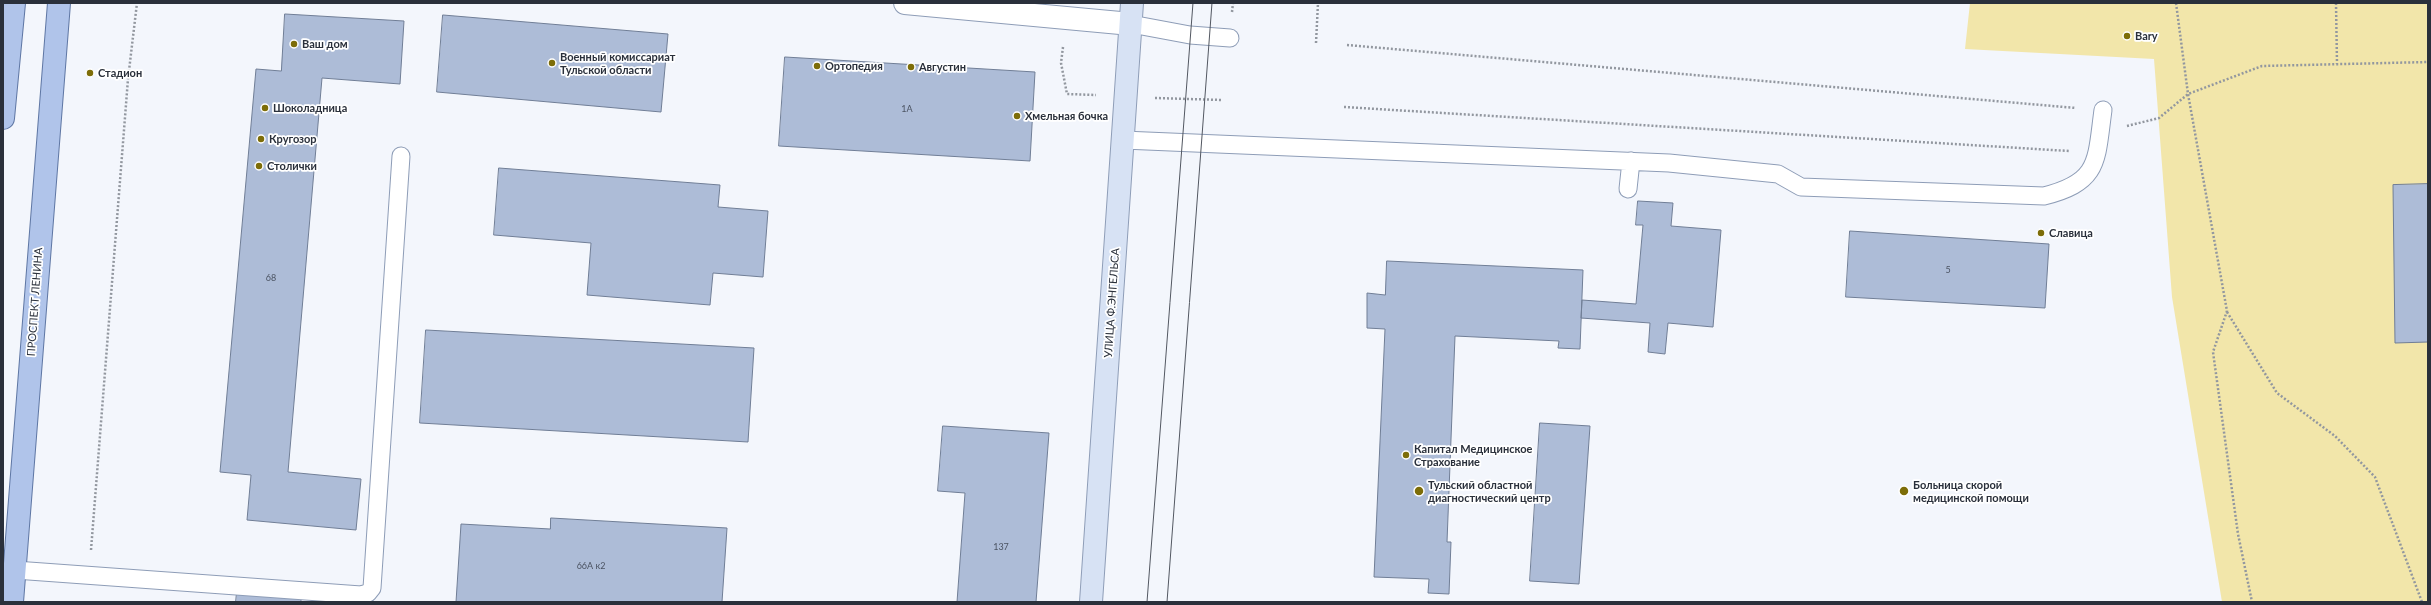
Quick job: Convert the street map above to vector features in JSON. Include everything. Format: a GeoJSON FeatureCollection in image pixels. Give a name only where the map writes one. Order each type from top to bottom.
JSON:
{"type":"FeatureCollection","features":[{"type":"Feature","properties":{"kind":"main road"},"geometry":{"type":"LineString","coordinates":[[3,118],[14,3]]}},
{"type":"Feature","properties":{"kind":"main road","name":"ПРОСПЕКТ ЛЕНИНА"},"geometry":{"type":"LineString","coordinates":[[12,602],[59,3]]}},
{"type":"Feature","properties":{"kind":"street"},"geometry":{"type":"LineString","coordinates":[[906,3],[1131,13]]}},
{"type":"Feature","properties":{"kind":"street","name":"УЛИЦА Ф.ЭНГЕЛЬСА"},"geometry":{"type":"LineString","coordinates":[[1091,602],[1131,13]]}},
{"type":"Feature","properties":{"kind":"lane"},"geometry":{"type":"LineString","coordinates":[[1131,13],[1190,35],[1230,38]]}},
{"type":"Feature","properties":{"kind":"lane"},"geometry":{"type":"LineString","coordinates":[[1123,140],[1631,161],[1738,168],[1778,174],[1801,187],[2044,196],[2064,191],[2082,182],[2097,153],[2103,110]]}},
{"type":"Feature","properties":{"kind":"lane"},"geometry":{"type":"LineString","coordinates":[[15,570],[89,574],[329,597],[361,595],[368,593],[372,588],[401,156]]}},
{"type":"Feature","properties":{"kind":"lane"},"geometry":{"type":"LineString","coordinates":[[1628,189],[1631,161]]}},
{"type":"Feature","properties":{"kind":"path"},"geometry":{"type":"LineString","coordinates":[[89,574],[128,79],[137,3]]}},
{"type":"Feature","properties":{"kind":"path"},"geometry":{"type":"LineString","coordinates":[[1316,43],[1318,3]]}},
{"type":"Feature","properties":{"kind":"path"},"geometry":{"type":"LineString","coordinates":[[2176,3],[2188,94],[2227,311],[2277,393],[2335,436],[2375,477],[2422,602]]}},
{"type":"Feature","properties":{"kind":"path"},"geometry":{"type":"LineString","coordinates":[[2336,3],[2337,64]]}},
{"type":"Feature","properties":{"kind":"path"},"geometry":{"type":"LineString","coordinates":[[1347,45],[2103,110]]}},
{"type":"Feature","properties":{"kind":"path"},"geometry":{"type":"LineString","coordinates":[[2099,134],[2159,118],[2188,94],[2262,66],[2428,62]]}},
{"type":"Feature","properties":{"kind":"path"},"geometry":{"type":"LineString","coordinates":[[1344,107],[2097,153]]}},
{"type":"Feature","properties":{"kind":"path"},"geometry":{"type":"LineString","coordinates":[[2227,311],[2213,352],[2238,534],[2252,602]]}},
{"type":"Feature","properties":{"kind":"shaded area"},"geometry":{"type":"Polygon","coordinates":[[[1970,3],[2428,3],[2428,602],[2222,602],[2172,297],[2154,59],[1965,49],[1970,3]]]}},
{"type":"Feature","properties":{"kind":"building"},"geometry":{"type":"Polygon","coordinates":[[[285,14],[404,21],[400,84],[322,78],[288,472],[361,479],[356,530],[247,520],[251,475],[220,472],[256,69],[281,71],[285,14]]]}},
{"type":"Feature","properties":{"kind":"building","name":"Военный комиссариат Тульской области"},"geometry":{"type":"Polygon","coordinates":[[[443,15],[668,34],[661,112],[437,92],[443,15]]]}},
{"type":"Feature","properties":{"kind":"building"},"geometry":{"type":"Polygon","coordinates":[[[785,57],[1035,72],[1030,161],[779,146],[785,57]]]}},
{"type":"Feature","properties":{"kind":"building"},"geometry":{"type":"Polygon","coordinates":[[[499,168],[720,185],[718,207],[768,211],[763,277],[713,273],[710,305],[587,295],[591,243],[494,235],[499,168]]]}},
{"type":"Feature","properties":{"kind":"building"},"geometry":{"type":"Polygon","coordinates":[[[2428,184],[2428,342],[2395,343],[2393,185],[2428,184]]]}},
{"type":"Feature","properties":{"kind":"building"},"geometry":{"type":"Polygon","coordinates":[[[1638,201],[1673,203],[1671,226],[1721,230],[1713,327],[1668,323],[1665,354],[1648,352],[1650,323],[1581,318],[1582,300],[1636,304],[1643,225],[1636,225],[1638,201]]]}},
{"type":"Feature","properties":{"kind":"building"},"geometry":{"type":"Polygon","coordinates":[[[1850,231],[2049,244],[2045,308],[1846,297],[1850,231]]]}},
{"type":"Feature","properties":{"kind":"building"},"geometry":{"type":"Polygon","coordinates":[[[1387,261],[1583,270],[1580,349],[1558,348],[1559,341],[1455,336],[1447,542],[1451,542],[1449,594],[1428,593],[1429,579],[1374,577],[1385,329],[1367,328],[1367,293],[1385,295],[1387,261]]]}},
{"type":"Feature","properties":{"kind":"building"},"geometry":{"type":"Polygon","coordinates":[[[426,330],[754,348],[748,442],[420,423],[426,330]]]}},
{"type":"Feature","properties":{"kind":"building"},"geometry":{"type":"Polygon","coordinates":[[[1540,423],[1590,426],[1579,584],[1530,581],[1540,423]]]}},
{"type":"Feature","properties":{"kind":"building"},"geometry":{"type":"Polygon","coordinates":[[[943,426],[1049,433],[1036,602],[957,602],[965,493],[938,491],[943,426]]]}},
{"type":"Feature","properties":{"kind":"building"},"geometry":{"type":"Polygon","coordinates":[[[551,518],[727,528],[722,602],[456,602],[461,524],[550,529],[551,518]]]}},
{"type":"Feature","properties":{"kind":"building"},"geometry":{"type":"Polygon","coordinates":[[[237,592],[301,597],[301,602],[236,602],[237,592]]]}},
{"type":"Feature","properties":{"kind":"tram line"},"geometry":{"type":"LineString","coordinates":[[1147,602],[1193,3]]}},
{"type":"Feature","properties":{"kind":"tram line"},"geometry":{"type":"LineString","coordinates":[[1167,602],[1212,3]]}},
{"type":"Feature","properties":{"kind":"place","name":"Bary"},"geometry":{"type":"Point","coordinates":[2127,36]}},
{"type":"Feature","properties":{"kind":"place","name":"Ваш дом"},"geometry":{"type":"Point","coordinates":[294,44]}},
{"type":"Feature","properties":{"kind":"place","name":"Военный комиссариат Тульской области"},"geometry":{"type":"Point","coordinates":[552,63]}},
{"type":"Feature","properties":{"kind":"place","name":"Ортопедия"},"geometry":{"type":"Point","coordinates":[817,66]}},
{"type":"Feature","properties":{"kind":"place","name":"Августин"},"geometry":{"type":"Point","coordinates":[911,67]}},
{"type":"Feature","properties":{"kind":"place","name":"Стадион"},"geometry":{"type":"Point","coordinates":[90,73]}},
{"type":"Feature","properties":{"kind":"place","name":"Шоколадница"},"geometry":{"type":"Point","coordinates":[265,108]}},
{"type":"Feature","properties":{"kind":"place","name":"Хмельная бочка"},"geometry":{"type":"Point","coordinates":[1017,116]}},
{"type":"Feature","properties":{"kind":"place","name":"Кругозор"},"geometry":{"type":"Point","coordinates":[261,139]}},
{"type":"Feature","properties":{"kind":"place","name":"Столички"},"geometry":{"type":"Point","coordinates":[259,166]}},
{"type":"Feature","properties":{"kind":"place","name":"Славица"},"geometry":{"type":"Point","coordinates":[2041,233]}},
{"type":"Feature","properties":{"kind":"place","name":"Капитал Медицинское Страхование"},"geometry":{"type":"Point","coordinates":[1406,455]}},
{"type":"Feature","properties":{"kind":"place","name":"Тульский областной диагностический центр"},"geometry":{"type":"Point","coordinates":[1419,491]}},
{"type":"Feature","properties":{"kind":"place","name":"Больница скорой медицинской помощи"},"geometry":{"type":"Point","coordinates":[1904,491]}}]}
